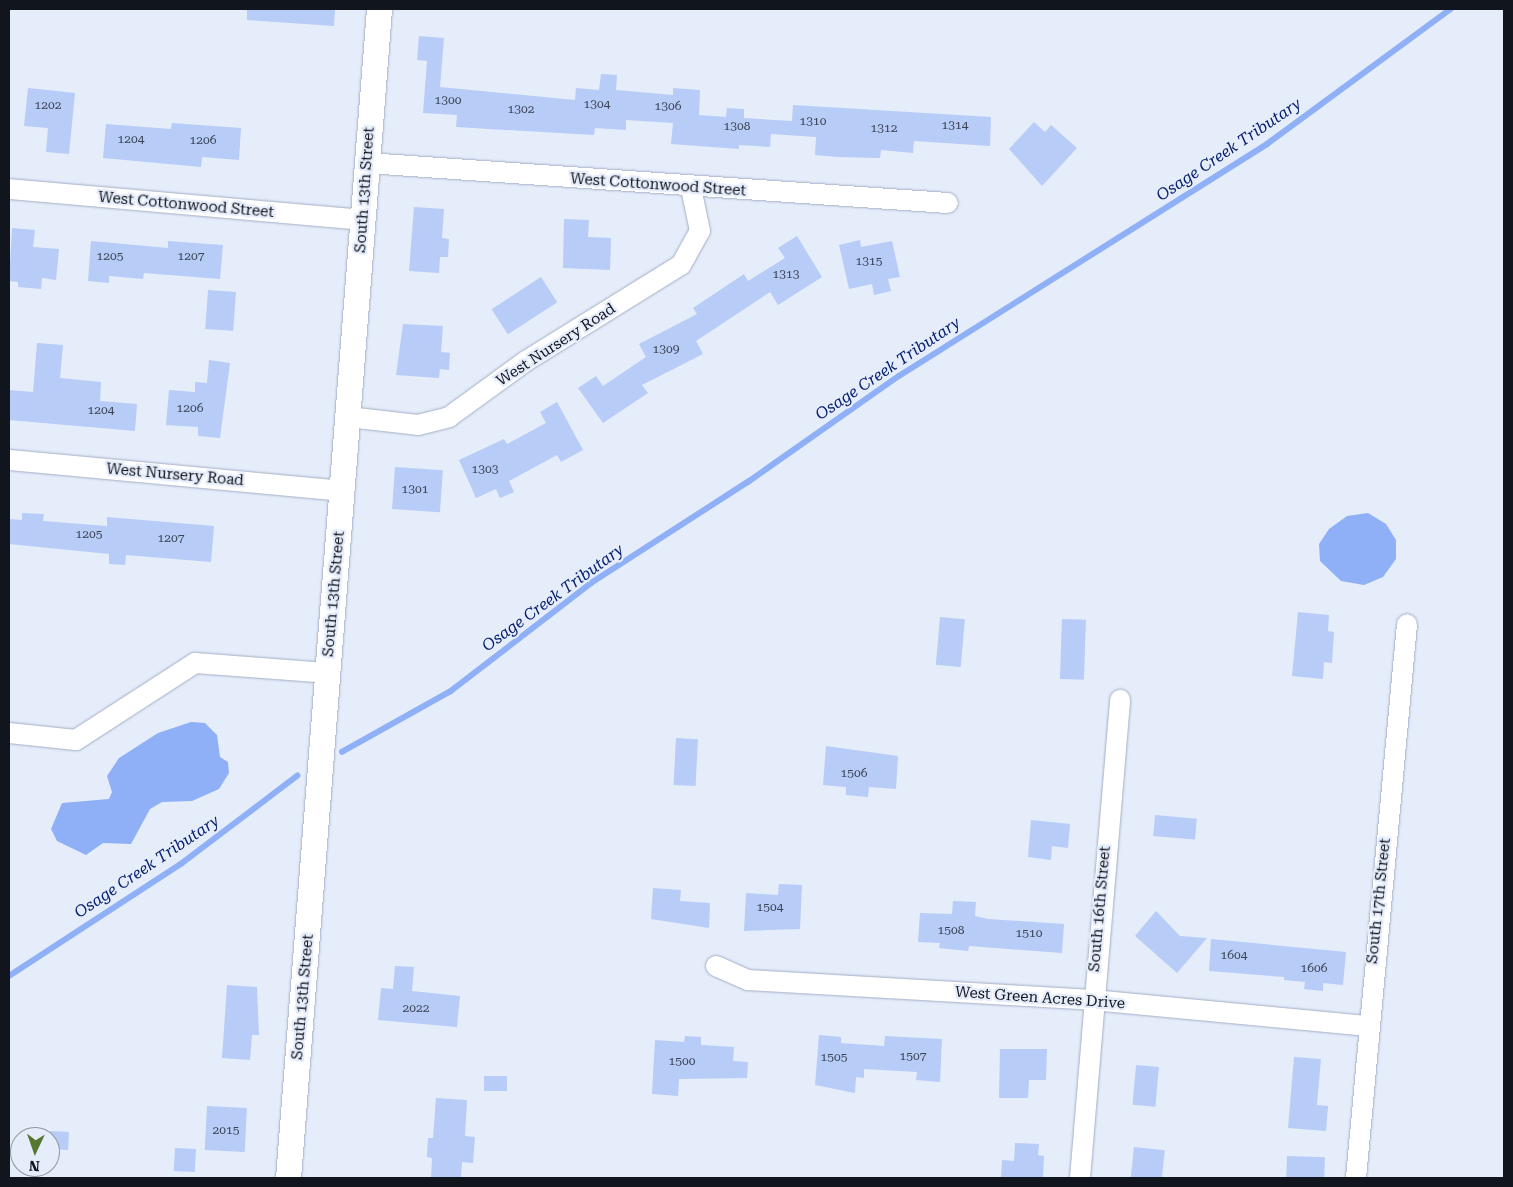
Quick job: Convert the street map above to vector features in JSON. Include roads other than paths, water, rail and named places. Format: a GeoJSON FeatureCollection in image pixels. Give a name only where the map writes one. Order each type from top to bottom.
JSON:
{"type":"FeatureCollection","features":[{"type":"Feature","properties":{"kind":"street","name":"South 13th Street"},"geometry":{"type":"LineString","coordinates":[[288,1178],[379,9]]}},
{"type":"Feature","properties":{"kind":"street","name":"West Cottonwood Street"},"geometry":{"type":"LineString","coordinates":[[367,163],[690,188],[948,203]]}},
{"type":"Feature","properties":{"kind":"street","name":"West Nursery Road"},"geometry":{"type":"LineString","coordinates":[[348,417],[418,425],[449,417],[526,360],[681,265],[700,231],[690,188]]}},
{"type":"Feature","properties":{"kind":"street","name":"West Cottonwood Street"},"geometry":{"type":"LineString","coordinates":[[9,189],[363,220]]}},
{"type":"Feature","properties":{"kind":"street","name":"West Nursery Road"},"geometry":{"type":"LineString","coordinates":[[9,460],[342,491]]}},
{"type":"Feature","properties":{"kind":"street","name":"South 17th Street"},"geometry":{"type":"LineString","coordinates":[[1356,1178],[1367,1026],[1407,624]]}},
{"type":"Feature","properties":{"kind":"street"},"geometry":{"type":"LineString","coordinates":[[9,733],[76,740],[194,663],[327,673]]}},
{"type":"Feature","properties":{"kind":"street","name":"South 16th Street"},"geometry":{"type":"LineString","coordinates":[[1080,1178],[1092,1000],[1120,700]]}},
{"type":"Feature","properties":{"kind":"street","name":"West Green Acres Drive"},"geometry":{"type":"LineString","coordinates":[[716,966],[748,980],[1092,1000],[1367,1026]]}},
{"type":"Feature","properties":{"kind":"water"},"geometry":{"type":"Polygon","coordinates":[[[1368,513],[1386,524],[1396,540],[1396,559],[1383,577],[1364,585],[1341,581],[1320,561],[1319,544],[1329,529],[1347,516],[1368,513]]]}},
{"type":"Feature","properties":{"kind":"water"},"geometry":{"type":"Polygon","coordinates":[[[191,722],[205,723],[217,735],[220,757],[228,762],[229,773],[219,789],[192,801],[162,802],[150,809],[131,844],[103,843],[86,855],[57,841],[51,829],[62,803],[109,799],[112,792],[107,776],[119,758],[158,733],[191,722]]]}},
{"type":"Feature","properties":{"kind":"waterway","name":"Osage Creek Tributary"},"geometry":{"type":"LineString","coordinates":[[342,752],[451,691],[591,583],[748,482],[899,376],[1267,144],[1451,9]]}},
{"type":"Feature","properties":{"kind":"waterway","name":"Osage Creek Tributary"},"geometry":{"type":"LineString","coordinates":[[9,976],[181,864],[297,776]]}}]}
